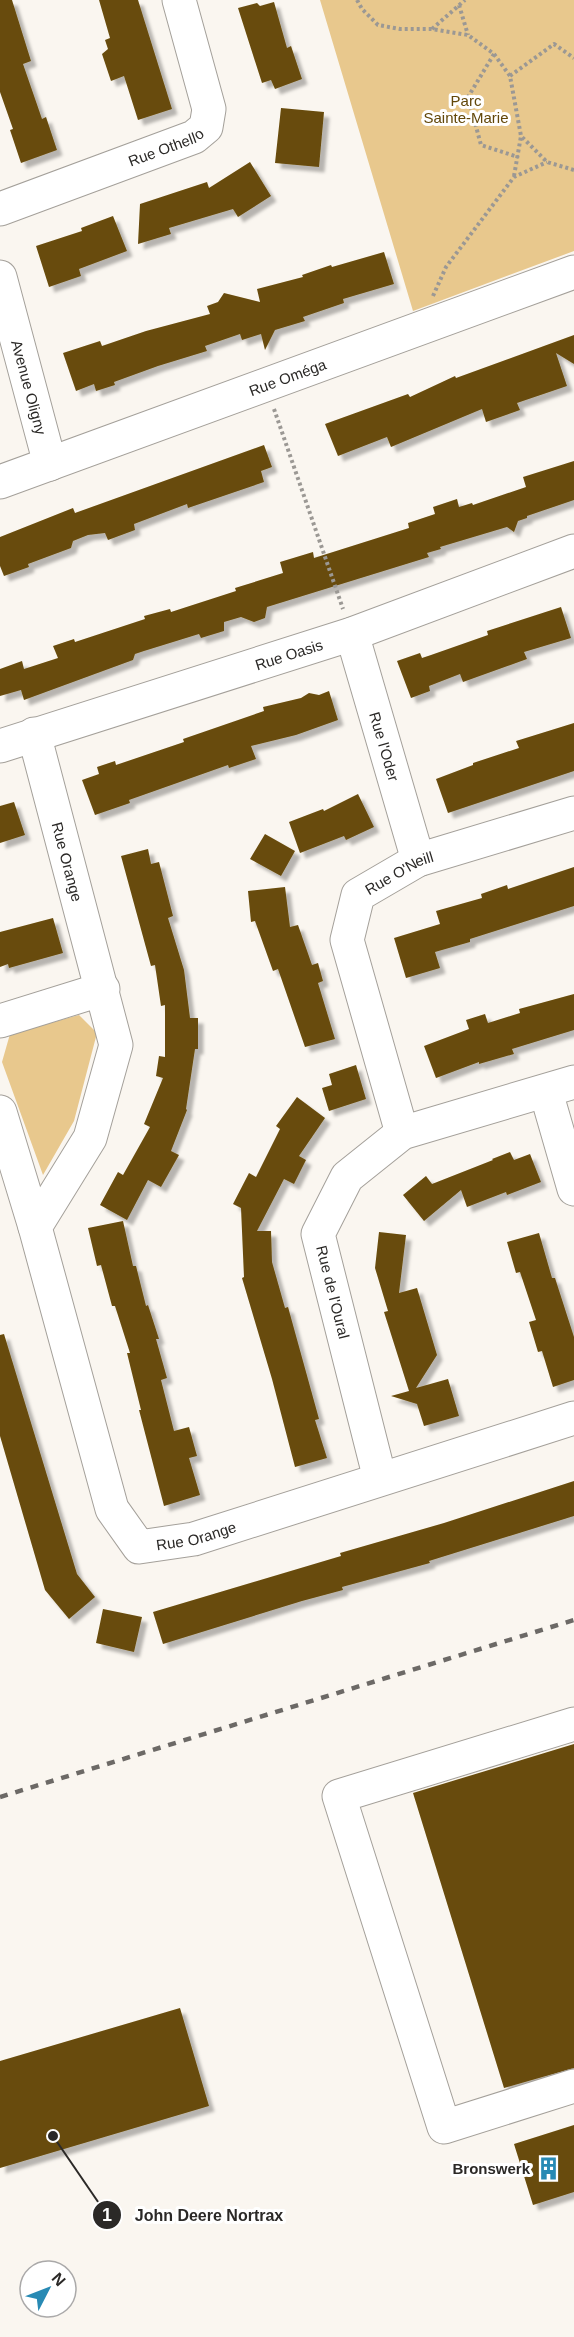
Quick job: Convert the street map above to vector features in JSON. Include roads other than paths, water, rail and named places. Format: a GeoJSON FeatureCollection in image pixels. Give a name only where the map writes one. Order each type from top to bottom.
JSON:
{"type":"FeatureCollection","features":[{"type":"Feature","properties":{"kind":"street","name":"Rue Othello"},"geometry":{"type":"LineString","coordinates":[[0,209],[194,136],[206,127],[209,109],[179,0]]}},
{"type":"Feature","properties":{"kind":"street","name":"Rue Oméga"},"geometry":{"type":"LineString","coordinates":[[0,482],[574,272]]}},
{"type":"Feature","properties":{"kind":"street","name":"Avenue Oligny"},"geometry":{"type":"LineString","coordinates":[[0,277],[50,464]]}},
{"type":"Feature","properties":{"kind":"street","name":"Rue Oasis"},"geometry":{"type":"LineString","coordinates":[[0,746],[352,634],[574,551]]}},
{"type":"Feature","properties":{"kind":"street","name":"Rue l'Oder"},"geometry":{"type":"LineString","coordinates":[[352,634],[418,860]]}},
{"type":"Feature","properties":{"kind":"street","name":"Rue Orange"},"geometry":{"type":"LineString","coordinates":[[34,734],[103,988],[116,1045],[90,1138],[35,1227]]}},
{"type":"Feature","properties":{"kind":"street","name":"Rue O'Neill"},"geometry":{"type":"LineString","coordinates":[[402,1133],[347,940],[358,896],[418,860],[574,813]]}},
{"type":"Feature","properties":{"kind":"street"},"geometry":{"type":"LineString","coordinates":[[0,1021],[103,988]]}},
{"type":"Feature","properties":{"kind":"street"},"geometry":{"type":"LineString","coordinates":[[560,1087],[574,1189]]}},
{"type":"Feature","properties":{"kind":"street","name":"Rue de l'Oural"},"geometry":{"type":"LineString","coordinates":[[380,1479],[318,1234],[347,1177],[402,1133],[560,1087]]}},
{"type":"Feature","properties":{"kind":"street","name":"Rue Orange"},"geometry":{"type":"LineString","coordinates":[[0,1112],[35,1227],[112,1509],[139,1547],[194,1539],[574,1418]]}},
{"type":"Feature","properties":{"kind":"street"},"geometry":{"type":"LineString","coordinates":[[574,1724],[339,1796],[444,2127],[574,2086]]}},
{"type":"Feature","properties":{"kind":"railway"},"geometry":{"type":"LineString","coordinates":[[0,1797],[574,1620]]}},
{"type":"Feature","properties":{"kind":"place","name":"John Deere Nortrax"},"geometry":{"type":"Point","coordinates":[53,2136]}},
{"type":"Feature","properties":{"kind":"place","name":"Bronswerk"},"geometry":{"type":"Point","coordinates":[548,2168]}},
{"type":"Feature","properties":{"kind":"park label","name":"Parc Sainte-Marie"},"geometry":{"type":"Point","coordinates":[466,108]}}]}
